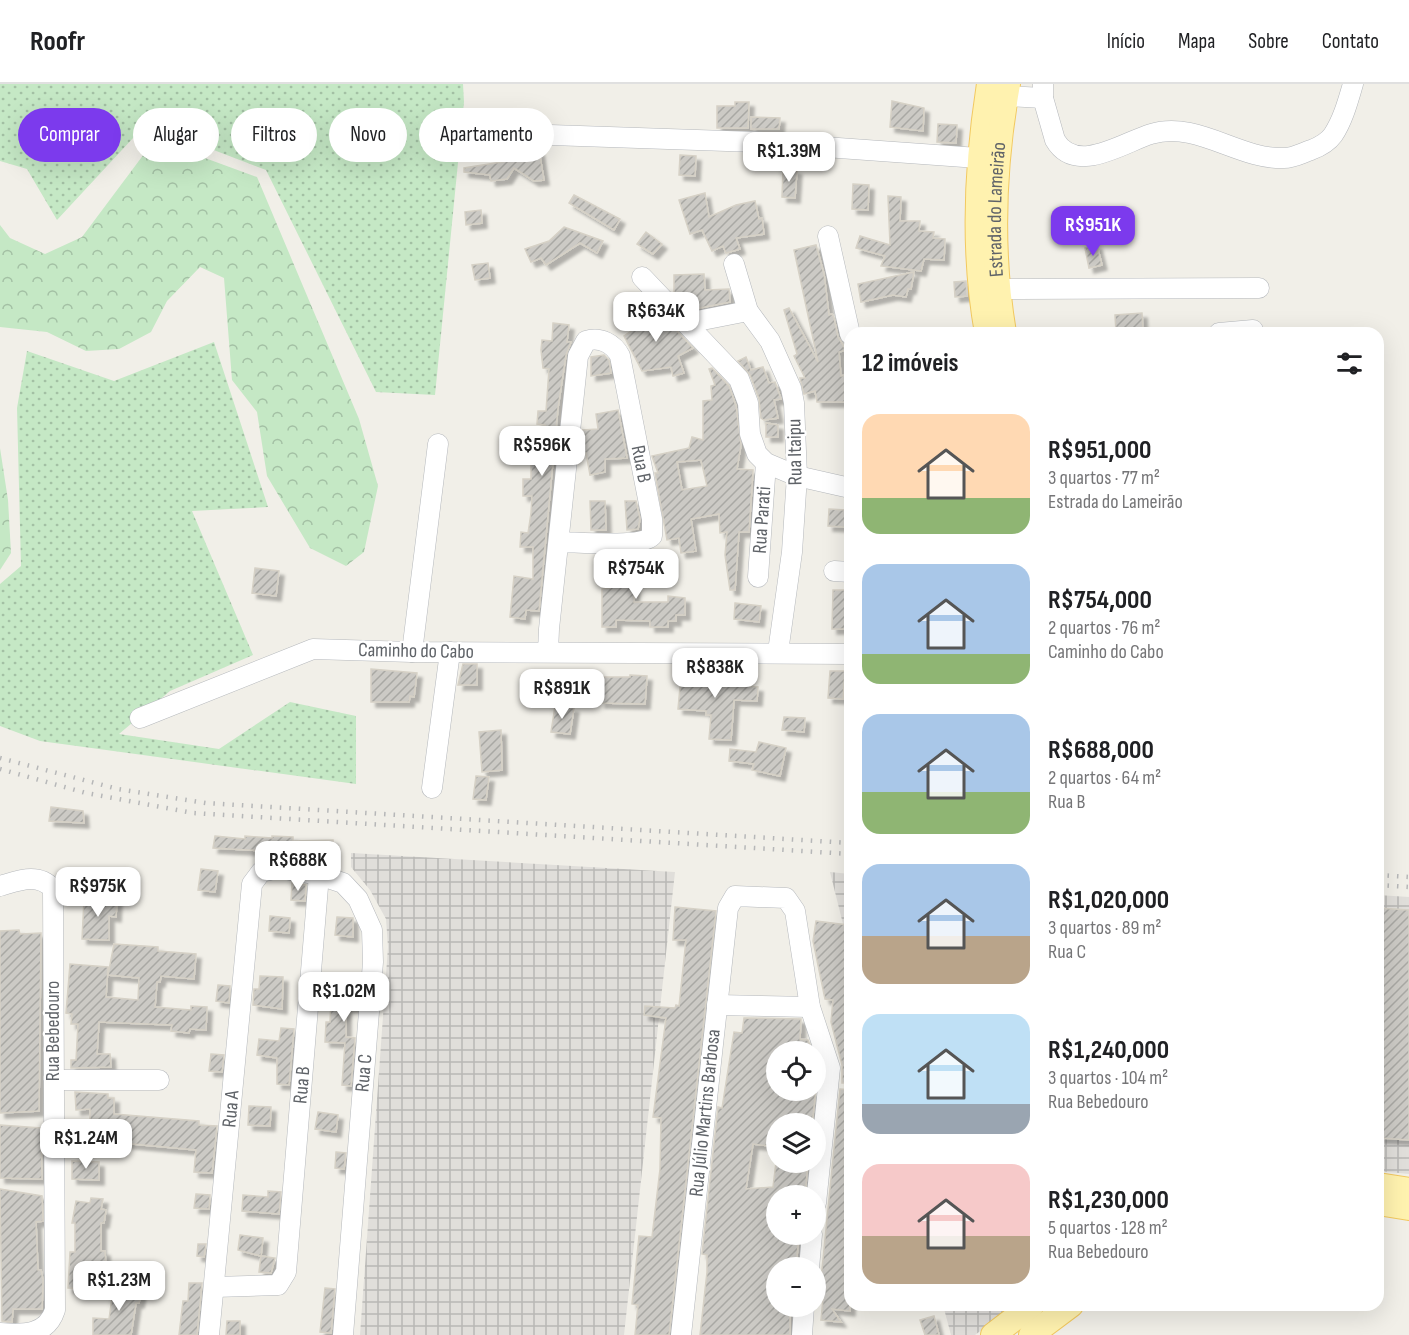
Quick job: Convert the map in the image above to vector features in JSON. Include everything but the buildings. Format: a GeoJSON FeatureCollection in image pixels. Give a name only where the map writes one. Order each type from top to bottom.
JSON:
{"type":"FeatureCollection","features":[{"type":"Feature","properties":{"kind":"main road","name":"Estrada do Lameirão"},"geometry":{"type":"LineString","coordinates":[[986,327],[978,263],[978,159],[1001,88]]}},
{"type":"Feature","properties":{"kind":"main road","name":"Estrada do Lameirão"},"geometry":{"type":"LineString","coordinates":[[1001,88],[996,181],[997,289],[1003,327]]}},
{"type":"Feature","properties":{"kind":"main road"},"geometry":{"type":"LineString","coordinates":[[1384,1186],[1409,1190]]}},
{"type":"Feature","properties":{"kind":"main road"},"geometry":{"type":"LineString","coordinates":[[1384,1204],[1409,1208]]}},
{"type":"Feature","properties":{"kind":"main road"},"geometry":{"type":"LineString","coordinates":[[993,1335],[1024,1311]]}},
{"type":"Feature","properties":{"kind":"main road"},"geometry":{"type":"LineString","coordinates":[[1031,1335],[1063,1311]]}},
{"type":"Feature","properties":{"kind":"street"},"geometry":{"type":"LineString","coordinates":[[1001,88],[1043,91],[1055,141],[1058,147],[1072,154],[1098,155],[1152,134],[1165,132],[1197,135],[1263,155],[1284,158],[1316,148],[1328,141],[1342,118],[1353,84]]}},
{"type":"Feature","properties":{"kind":"street"},"geometry":{"type":"LineString","coordinates":[[554,135],[756,142],[978,159]]}},
{"type":"Feature","properties":{"kind":"street"},"geometry":{"type":"LineString","coordinates":[[828,236],[848,327]]}},
{"type":"Feature","properties":{"kind":"street","name":"Rua Itaipu"},"geometry":{"type":"LineString","coordinates":[[734,264],[748,311],[770,341],[791,387],[794,403],[797,476],[792,552],[778,652]]}},
{"type":"Feature","properties":{"kind":"street"},"geometry":{"type":"LineString","coordinates":[[642,277],[739,380],[748,403],[754,448],[766,463],[797,476],[844,487]]}},
{"type":"Feature","properties":{"kind":"street"},"geometry":{"type":"LineString","coordinates":[[997,289],[1259,288]]}},
{"type":"Feature","properties":{"kind":"street"},"geometry":{"type":"LineString","coordinates":[[687,323],[748,311]]}},
{"type":"Feature","properties":{"kind":"street","name":"Rua B"},"geometry":{"type":"LineString","coordinates":[[592,339],[612,345],[620,356],[652,519],[652,536],[647,541],[633,543],[559,542],[578,356],[586,341],[592,339]]}},
{"type":"Feature","properties":{"kind":"street"},"geometry":{"type":"LineString","coordinates":[[412,652],[438,444]]}},
{"type":"Feature","properties":{"kind":"street","name":"Rua Parati"},"geometry":{"type":"LineString","coordinates":[[758,576],[766,463]]}},
{"type":"Feature","properties":{"kind":"street"},"geometry":{"type":"LineString","coordinates":[[548,652],[559,542]]}},
{"type":"Feature","properties":{"kind":"street","name":"Caminho do Cabo"},"geometry":{"type":"LineString","coordinates":[[140,718],[313,649],[412,652],[844,654]]}},
{"type":"Feature","properties":{"kind":"street"},"geometry":{"type":"LineString","coordinates":[[432,788],[450,652]]}},
{"type":"Feature","properties":{"kind":"street","name":"Rua C"},"geometry":{"type":"LineString","coordinates":[[252,884],[261,872],[278,867],[319,875],[343,883],[358,899],[372,930],[373,962],[343,1335]]}},
{"type":"Feature","properties":{"kind":"street","name":"Rua B"},"geometry":{"type":"LineString","coordinates":[[215,1287],[270,1287],[281,1283],[286,1272],[319,875]]}},
{"type":"Feature","properties":{"kind":"street","name":"Rua Bebedouro"},"geometry":{"type":"LineString","coordinates":[[0,886],[27,879],[47,882],[53,889],[55,1310],[47,1327],[40,1330],[0,1333]]}},
{"type":"Feature","properties":{"kind":"street","name":"Rua A"},"geometry":{"type":"LineString","coordinates":[[209,1335],[252,884]]}},
{"type":"Feature","properties":{"kind":"street","name":"Rua Júlio Martins Barbosa"},"geometry":{"type":"LineString","coordinates":[[681,1335],[728,908],[733,898],[773,896],[786,898],[795,912],[810,1007]]}},
{"type":"Feature","properties":{"kind":"street"},"geometry":{"type":"LineString","coordinates":[[717,1005],[810,1007],[830,1068],[818,1185]]}},
{"type":"Feature","properties":{"kind":"street"},"geometry":{"type":"LineString","coordinates":[[54,1080],[159,1080]]}},
{"type":"Feature","properties":{"kind":"street"},"geometry":{"type":"LineString","coordinates":[[802,1335],[803,1317]]}},
{"type":"Feature","properties":{"kind":"shaded area"},"geometry":{"type":"Polygon","coordinates":[[[351,853],[675,872],[624,1335],[360,1335],[388,947],[386,919],[370,890],[351,867],[351,853]]]}},
{"type":"Feature","properties":{"kind":"shaded area"},"geometry":{"type":"Polygon","coordinates":[[[830,872],[844,873],[844,928],[830,872]]]}},
{"type":"Feature","properties":{"kind":"shaded area"},"geometry":{"type":"Polygon","coordinates":[[[1384,895],[1409,897],[1409,1174],[1384,1172],[1384,895]]]}},
{"type":"Feature","properties":{"kind":"shaded area"},"geometry":{"type":"Polygon","coordinates":[[[945,1311],[1007,1311],[975,1335],[951,1335],[945,1311]]]}},
{"type":"Feature","properties":{"kind":"green space"},"geometry":{"type":"Polygon","coordinates":[[[0,84],[463,84],[463,108],[419,108],[419,162],[458,162],[435,395],[376,392],[266,170],[245,162],[317,162],[317,108],[231,108],[231,157],[219,152],[219,108],[133,108],[133,138],[121,151],[121,108],[18,108],[18,162],[111,162],[57,220],[27,169],[0,161],[0,84]]]}},
{"type":"Feature","properties":{"kind":"green space"},"geometry":{"type":"Polygon","coordinates":[[[138,162],[216,162],[257,177],[359,419],[378,486],[364,552],[346,566],[310,548],[267,476],[257,412],[232,380],[224,278],[200,267],[167,301],[151,332],[119,349],[86,351],[47,332],[0,327],[0,225],[10,238],[45,254],[82,237],[138,162]]]}},
{"type":"Feature","properties":{"kind":"green space"},"geometry":{"type":"Polygon","coordinates":[[[214,342],[268,507],[192,511],[253,655],[170,691],[119,734],[219,749],[290,702],[356,716],[356,784],[40,741],[0,726],[0,584],[21,566],[17,408],[27,351],[114,381],[214,342]]]}},
{"type":"Feature","properties":{"kind":"green space"},"geometry":{"type":"Polygon","coordinates":[[[0,448],[8,500],[11,553],[0,570],[0,448]]]}},
{"type":"Feature","properties":{"kind":"railway"},"geometry":{"type":"LineString","coordinates":[[0,758],[118,789],[206,803],[844,843]]}},
{"type":"Feature","properties":{"kind":"railway"},"geometry":{"type":"LineString","coordinates":[[0,769],[86,793],[193,813],[844,854]]}},
{"type":"Feature","properties":{"kind":"railway"},"geometry":{"type":"LineString","coordinates":[[1384,875],[1409,877]]}},
{"type":"Feature","properties":{"kind":"railway"},"geometry":{"type":"LineString","coordinates":[[1384,885],[1409,887]]}}]}
